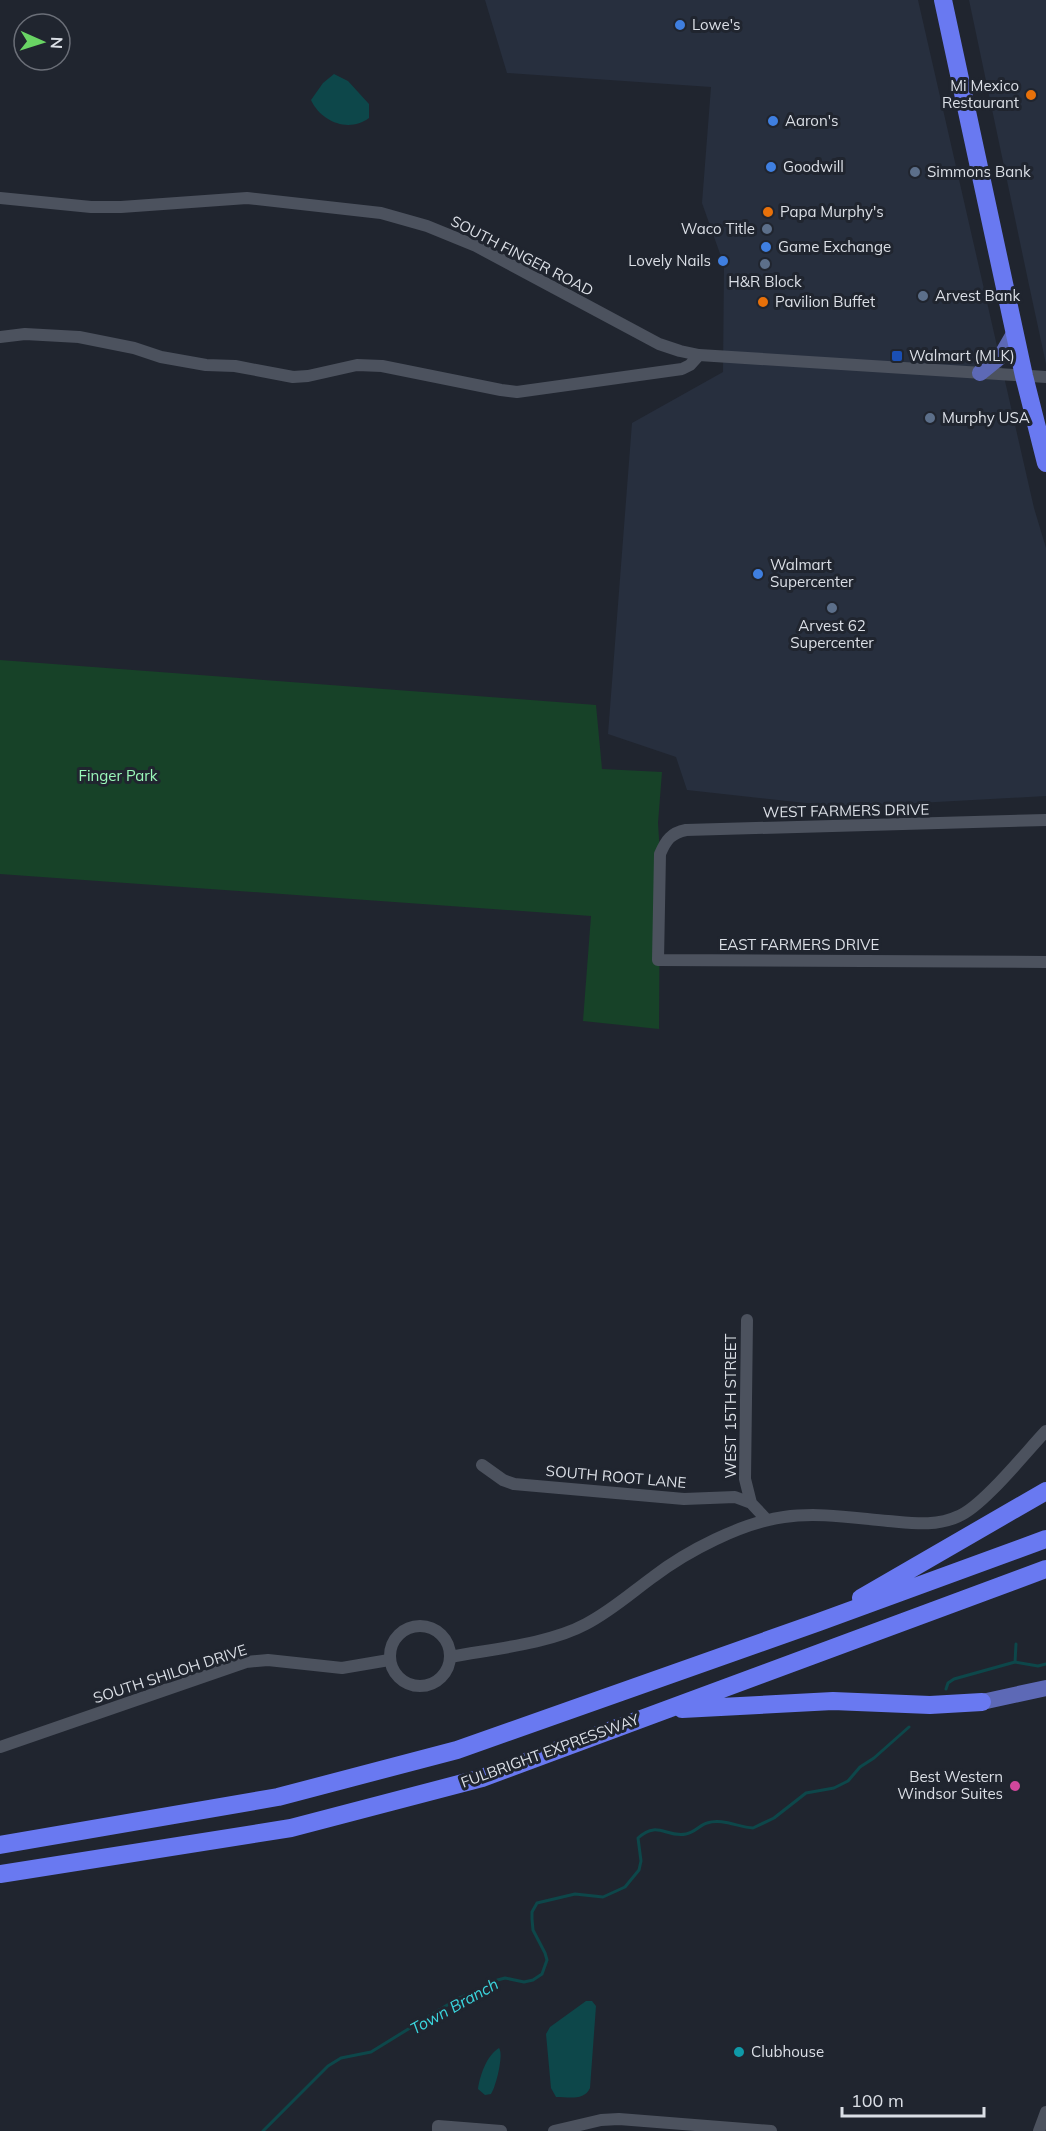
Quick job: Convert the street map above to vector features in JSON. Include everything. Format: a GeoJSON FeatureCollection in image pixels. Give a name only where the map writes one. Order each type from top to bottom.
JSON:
{"type":"FeatureCollection","features":[{"type":"Feature","properties":{"kind":"highway"},"geometry":{"type":"LineString","coordinates":[[943,0],[1014,332],[1046,463]]}},
{"type":"Feature","properties":{"kind":"highway"},"geometry":{"type":"LineString","coordinates":[[819,1622],[1046,1491]]}},
{"type":"Feature","properties":{"kind":"highway","name":"FULBRIGHT EXPRESSWAY"},"geometry":{"type":"LineString","coordinates":[[0,1845],[278,1797],[457,1750],[1046,1539]]}},
{"type":"Feature","properties":{"kind":"highway","name":"FULBRIGHT EXPRESSWAY"},"geometry":{"type":"LineString","coordinates":[[0,1874],[291,1828],[482,1778],[1046,1569]]}},
{"type":"Feature","properties":{"kind":"highway"},"geometry":{"type":"LineString","coordinates":[[662,1710],[833,1701],[930,1705],[982,1702]]}},
{"type":"Feature","properties":{"kind":"main road"},"geometry":{"type":"LineString","coordinates":[[980,373],[1001,356],[1014,332]]}},
{"type":"Feature","properties":{"kind":"main road"},"geometry":{"type":"LineString","coordinates":[[982,1702],[1046,1688]]}},
{"type":"Feature","properties":{"kind":"street","name":"SOUTH FINGER ROAD"},"geometry":{"type":"LineString","coordinates":[[0,198],[92,207],[247,198],[381,213],[427,226],[476,246],[659,344],[680,351],[699,355],[1046,377]]}},
{"type":"Feature","properties":{"kind":"street"},"geometry":{"type":"LineString","coordinates":[[0,337],[25,334],[79,337],[134,348],[161,357],[293,377],[357,365],[382,366],[517,392],[682,369],[690,365],[699,355]]}},
{"type":"Feature","properties":{"kind":"street","name":"WEST FARMERS DRIVE"},"geometry":{"type":"LineString","coordinates":[[660,854],[665,841],[675,832],[686,830],[1046,820]]}},
{"type":"Feature","properties":{"kind":"street","name":"EAST FARMERS DRIVE"},"geometry":{"type":"LineString","coordinates":[[660,854],[658,960],[1046,962]]}},
{"type":"Feature","properties":{"kind":"street","name":"WEST 15TH STREET"},"geometry":{"type":"LineString","coordinates":[[747,1320],[745,1479],[751,1503]]}},
{"type":"Feature","properties":{"kind":"street"},"geometry":{"type":"LineString","coordinates":[[450,1657],[548,1638],[584,1625],[603,1615],[676,1562],[747,1525],[803,1515],[911,1523],[947,1521],[962,1515],[976,1504],[1046,1431]]}},
{"type":"Feature","properties":{"kind":"street","name":"SOUTH ROOT LANE"},"geometry":{"type":"LineString","coordinates":[[482,1465],[493,1475],[514,1484],[684,1499],[735,1497],[751,1503]]}},
{"type":"Feature","properties":{"kind":"street"},"geometry":{"type":"LineString","coordinates":[[751,1503],[768,1520]]}},
{"type":"Feature","properties":{"kind":"street"},"geometry":{"type":"LineString","coordinates":[[420,1625],[439,1632],[446,1640],[450,1657],[447,1670],[442,1677],[425,1686],[406,1683],[392,1670],[389,1660],[394,1640],[401,1632],[420,1625]]}},
{"type":"Feature","properties":{"kind":"street","name":"SOUTH SHILOH DRIVE"},"geometry":{"type":"LineString","coordinates":[[0,1747],[246,1662],[268,1660],[342,1668],[389,1660]]}},
{"type":"Feature","properties":{"kind":"street"},"geometry":{"type":"LineString","coordinates":[[1039,2131],[1046,2112]]}},
{"type":"Feature","properties":{"kind":"street"},"geometry":{"type":"LineString","coordinates":[[554,2131],[601,2120],[619,2119],[771,2131]]}},
{"type":"Feature","properties":{"kind":"street"},"geometry":{"type":"LineString","coordinates":[[438,2129],[501,2131]]}},
{"type":"Feature","properties":{"kind":"shaded area"},"geometry":{"type":"Polygon","coordinates":[[[485,0],[918,0],[1034,508],[1046,548],[1046,796],[882,805],[824,805],[687,790],[676,757],[608,734],[632,423],[723,372],[724,265],[702,203],[711,87],[507,73],[485,0]]]}},
{"type":"Feature","properties":{"kind":"shaded area"},"geometry":{"type":"Polygon","coordinates":[[[969,0],[1046,0],[1046,364],[1029,285],[969,0]]]}},
{"type":"Feature","properties":{"kind":"shaded area"},"geometry":{"type":"Polygon","coordinates":[[[334,74],[348,81],[369,104],[369,118],[353,125],[344,125],[328,119],[316,108],[311,100],[323,83],[334,74]]]}},
{"type":"Feature","properties":{"kind":"shaded area"},"geometry":{"type":"Polygon","coordinates":[[[586,2001],[592,2001],[596,2006],[590,2088],[580,2097],[556,2097],[551,2088],[546,2034],[550,2027],[586,2001]]]}},
{"type":"Feature","properties":{"kind":"shaded area"},"geometry":{"type":"Polygon","coordinates":[[[499,2048],[500,2063],[495,2085],[491,2094],[485,2095],[478,2089],[480,2078],[488,2060],[499,2048]]]}},
{"type":"Feature","properties":{"kind":"green space","name":"Finger Park"},"geometry":{"type":"Polygon","coordinates":[[[0,660],[596,705],[602,769],[662,772],[658,823],[660,854],[659,1029],[583,1021],[591,916],[0,874],[0,660]]]}},
{"type":"Feature","properties":{"kind":"waterway"},"geometry":{"type":"LineString","coordinates":[[1015,1662],[1016,1644]]}},
{"type":"Feature","properties":{"kind":"waterway","name":"Town Branch"},"geometry":{"type":"LineString","coordinates":[[946,1689],[948,1683],[954,1679],[1015,1662],[1038,1666],[1046,1664]]}},
{"type":"Feature","properties":{"kind":"waterway","name":"Town Branch"},"geometry":{"type":"LineString","coordinates":[[263,2131],[328,2066],[341,2058],[371,2052],[457,1999],[480,1990],[494,1981],[505,1978],[524,1982],[533,1980],[542,1974],[547,1960],[533,1930],[532,1919],[532,1912],[537,1903],[575,1894],[603,1897],[625,1887],[639,1870],[641,1861],[638,1838],[645,1833],[657,1830],[679,1835],[686,1834],[704,1824],[713,1822],[753,1828],[774,1818],[806,1793],[834,1788],[848,1781],[860,1767],[874,1758],[909,1727]]}},
{"type":"Feature","properties":{"kind":"place","name":"Lowe's"},"geometry":{"type":"Point","coordinates":[680,25]}},
{"type":"Feature","properties":{"kind":"place","name":"Mi Mexico Restaurant"},"geometry":{"type":"Point","coordinates":[1031,95]}},
{"type":"Feature","properties":{"kind":"place","name":"Aaron's"},"geometry":{"type":"Point","coordinates":[773,121]}},
{"type":"Feature","properties":{"kind":"place","name":"Goodwill"},"geometry":{"type":"Point","coordinates":[771,167]}},
{"type":"Feature","properties":{"kind":"place","name":"Simmons Bank"},"geometry":{"type":"Point","coordinates":[915,172]}},
{"type":"Feature","properties":{"kind":"place","name":"Papa Murphy's"},"geometry":{"type":"Point","coordinates":[768,212]}},
{"type":"Feature","properties":{"kind":"place","name":"Waco Title"},"geometry":{"type":"Point","coordinates":[767,229]}},
{"type":"Feature","properties":{"kind":"place","name":"Game Exchange"},"geometry":{"type":"Point","coordinates":[766,247]}},
{"type":"Feature","properties":{"kind":"place","name":"Lovely Nails"},"geometry":{"type":"Point","coordinates":[723,261]}},
{"type":"Feature","properties":{"kind":"place","name":"H&R Block"},"geometry":{"type":"Point","coordinates":[765,264]}},
{"type":"Feature","properties":{"kind":"place","name":"Arvest Bank"},"geometry":{"type":"Point","coordinates":[923,296]}},
{"type":"Feature","properties":{"kind":"place","name":"Pavilion Buffet"},"geometry":{"type":"Point","coordinates":[763,302]}},
{"type":"Feature","properties":{"kind":"place","name":"Walmart (MLK)"},"geometry":{"type":"Point","coordinates":[897,356]}},
{"type":"Feature","properties":{"kind":"place","name":"Murphy USA"},"geometry":{"type":"Point","coordinates":[930,418]}},
{"type":"Feature","properties":{"kind":"place","name":"Walmart Supercenter"},"geometry":{"type":"Point","coordinates":[758,574]}},
{"type":"Feature","properties":{"kind":"place","name":"Arvest 62 Supercenter"},"geometry":{"type":"Point","coordinates":[832,608]}},
{"type":"Feature","properties":{"kind":"place","name":"Best Western Windsor Suites"},"geometry":{"type":"Point","coordinates":[1015,1786]}},
{"type":"Feature","properties":{"kind":"place","name":"Clubhouse"},"geometry":{"type":"Point","coordinates":[739,2052]}}]}
